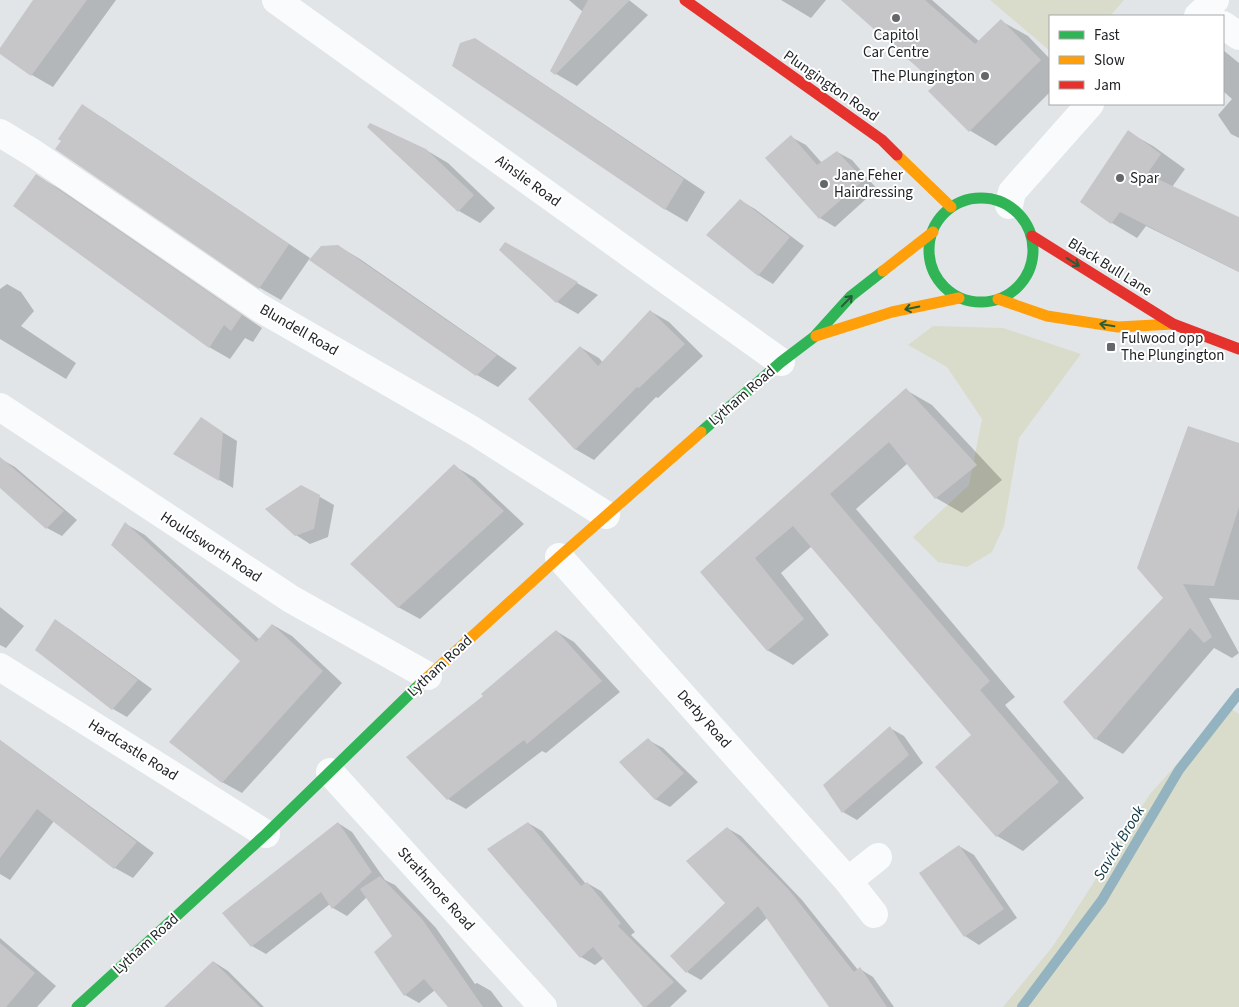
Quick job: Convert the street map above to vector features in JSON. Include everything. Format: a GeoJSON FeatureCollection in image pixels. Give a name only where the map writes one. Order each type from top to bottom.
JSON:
{"type":"FeatureCollection","features":[{"type":"Feature","properties":{"kind":"street","name":"Ainslie Road"},"geometry":{"type":"LineString","coordinates":[[276,0],[781,362]]}},
{"type":"Feature","properties":{"kind":"street","name":"Plungington Road"},"geometry":{"type":"LineString","coordinates":[[685,0],[882,140],[951,207]]}},
{"type":"Feature","properties":{"kind":"street"},"geometry":{"type":"LineString","coordinates":[[1224,25],[1239,36]]}},
{"type":"Feature","properties":{"kind":"street"},"geometry":{"type":"LineString","coordinates":[[1009,205],[1012,192],[1089,105]]}},
{"type":"Feature","properties":{"kind":"street","name":"Blundell Road"},"geometry":{"type":"LineString","coordinates":[[0,133],[33,152],[260,308],[472,430],[606,515]]}},
{"type":"Feature","properties":{"kind":"street"},"geometry":{"type":"LineString","coordinates":[[990,198],[1009,205],[1024,219],[1032,236],[1034,256],[1028,274],[1015,290],[998,299],[979,302],[960,298],[942,285],[931,266],[929,244],[936,223],[951,207],[970,199],[990,198]]}},
{"type":"Feature","properties":{"kind":"street","name":"Lytham Road"},"geometry":{"type":"LineString","coordinates":[[77,1007],[266,834],[428,676],[559,557],[781,362],[814,337],[851,296],[933,232]]}},
{"type":"Feature","properties":{"kind":"street","name":"Black Bull Lane"},"geometry":{"type":"LineString","coordinates":[[1032,236],[1173,324],[1239,349]]}},
{"type":"Feature","properties":{"kind":"street","name":"Lytham Road"},"geometry":{"type":"LineString","coordinates":[[814,337],[892,312],[960,298]]}},
{"type":"Feature","properties":{"kind":"street","name":"Black Bull Lane"},"geometry":{"type":"LineString","coordinates":[[998,299],[1047,316],[1118,326],[1173,324]]}},
{"type":"Feature","properties":{"kind":"street","name":"Houldsworth Road"},"geometry":{"type":"LineString","coordinates":[[0,407],[291,599],[428,676]]}},
{"type":"Feature","properties":{"kind":"street","name":"Derby Road"},"geometry":{"type":"LineString","coordinates":[[559,557],[848,882],[874,914]]}},
{"type":"Feature","properties":{"kind":"street","name":"Hardcastle Road"},"geometry":{"type":"LineString","coordinates":[[0,667],[266,834]]}},
{"type":"Feature","properties":{"kind":"street","name":"Strathmore Road"},"geometry":{"type":"LineString","coordinates":[[330,772],[543,1007]]}},
{"type":"Feature","properties":{"kind":"street"},"geometry":{"type":"LineString","coordinates":[[848,882],[878,856]]}},
{"type":"Feature","properties":{"kind":"green space"},"geometry":{"type":"Polygon","coordinates":[[[990,0],[1124,0],[1111,15],[1049,15],[1049,50],[990,0]]]}},
{"type":"Feature","properties":{"kind":"green space"},"geometry":{"type":"Polygon","coordinates":[[[933,326],[1003,328],[1081,354],[1019,438],[1004,526],[992,552],[967,567],[938,562],[913,537],[969,485],[982,419],[947,367],[908,345],[933,326]]]}},
{"type":"Feature","properties":{"kind":"green space"},"geometry":{"type":"Polygon","coordinates":[[[1228,707],[1239,714],[1239,1007],[1003,1007],[1053,946],[1150,794],[1228,707]]]}},
{"type":"Feature","properties":{"kind":"building"},"geometry":{"type":"Polygon","coordinates":[[[33,0],[87,0],[31,76],[0,54],[0,48],[33,0]]]}},
{"type":"Feature","properties":{"kind":"building"},"geometry":{"type":"Polygon","coordinates":[[[588,0],[630,0],[555,75],[550,71],[588,0]]]}},
{"type":"Feature","properties":{"kind":"building"},"geometry":{"type":"Polygon","coordinates":[[[841,0],[925,0],[975,44],[1001,19],[1041,60],[969,132],[928,91],[936,84],[841,0]]]}},
{"type":"Feature","properties":{"kind":"building"},"geometry":{"type":"Polygon","coordinates":[[[475,38],[684,179],[665,210],[452,66],[460,43],[475,38]]]}},
{"type":"Feature","properties":{"kind":"building"},"geometry":{"type":"Polygon","coordinates":[[[82,104],[289,244],[259,289],[55,149],[61,141],[58,139],[82,104]]]}},
{"type":"Feature","properties":{"kind":"building"},"geometry":{"type":"Polygon","coordinates":[[[370,123],[426,149],[474,195],[458,212],[367,127],[370,123]]]}},
{"type":"Feature","properties":{"kind":"building"},"geometry":{"type":"Polygon","coordinates":[[[1128,130],[1161,154],[1147,174],[1239,217],[1239,272],[1120,212],[1111,224],[1080,202],[1128,130]]]}},
{"type":"Feature","properties":{"kind":"building","name":"Jane Feher Hairdressing"},"geometry":{"type":"Polygon","coordinates":[[[791,135],[817,165],[837,151],[864,180],[819,219],[765,158],[791,135]]]}},
{"type":"Feature","properties":{"kind":"building"},"geometry":{"type":"Polygon","coordinates":[[[36,174],[242,315],[231,331],[224,325],[209,348],[13,206],[36,174]]]}},
{"type":"Feature","properties":{"kind":"building"},"geometry":{"type":"Polygon","coordinates":[[[740,199],[790,237],[758,276],[706,235],[740,199]]]}},
{"type":"Feature","properties":{"kind":"building"},"geometry":{"type":"Polygon","coordinates":[[[505,242],[578,282],[556,303],[499,250],[505,242]]]}},
{"type":"Feature","properties":{"kind":"building"},"geometry":{"type":"Polygon","coordinates":[[[338,245],[497,355],[476,376],[309,260],[321,246],[338,245]]]}},
{"type":"Feature","properties":{"kind":"building"},"geometry":{"type":"Polygon","coordinates":[[[650,310],[685,344],[639,388],[637,387],[575,450],[528,399],[580,346],[598,366],[650,310]]]}},
{"type":"Feature","properties":{"kind":"building"},"geometry":{"type":"Polygon","coordinates":[[[906,388],[977,465],[935,499],[889,442],[830,494],[990,681],[980,690],[1059,782],[996,837],[935,767],[971,735],[793,526],[755,558],[804,619],[767,651],[700,572],[906,388]]]}},
{"type":"Feature","properties":{"kind":"building"},"geometry":{"type":"Polygon","coordinates":[[[201,417],[223,432],[219,481],[173,454],[201,417]]]}},
{"type":"Feature","properties":{"kind":"building"},"geometry":{"type":"Polygon","coordinates":[[[1188,426],[1239,443],[1239,507],[1214,586],[1183,584],[1212,637],[1204,643],[1190,628],[1095,740],[1063,702],[1163,598],[1137,568],[1188,426]]]}},
{"type":"Feature","properties":{"kind":"building"},"geometry":{"type":"Polygon","coordinates":[[[0,457],[64,511],[46,529],[0,488],[0,457]]]}},
{"type":"Feature","properties":{"kind":"building"},"geometry":{"type":"Polygon","coordinates":[[[454,464],[504,511],[398,608],[350,564],[454,464]]]}},
{"type":"Feature","properties":{"kind":"building"},"geometry":{"type":"Polygon","coordinates":[[[301,485],[320,495],[314,529],[295,536],[265,509],[301,485]]]}},
{"type":"Feature","properties":{"kind":"building"},"geometry":{"type":"Polygon","coordinates":[[[125,522],[256,642],[272,624],[323,671],[222,783],[169,742],[240,661],[111,545],[125,522]]]}},
{"type":"Feature","properties":{"kind":"building"},"geometry":{"type":"Polygon","coordinates":[[[55,619],[138,680],[112,710],[35,650],[55,619]]]}},
{"type":"Feature","properties":{"kind":"building"},"geometry":{"type":"Polygon","coordinates":[[[556,630],[602,681],[527,744],[524,740],[447,800],[406,757],[483,696],[481,694],[556,630]]]}},
{"type":"Feature","properties":{"kind":"building"},"geometry":{"type":"Polygon","coordinates":[[[890,726],[909,755],[842,813],[823,785],[890,726]]]}},
{"type":"Feature","properties":{"kind":"building"},"geometry":{"type":"Polygon","coordinates":[[[648,738],[684,773],[655,800],[619,762],[648,738]]]}},
{"type":"Feature","properties":{"kind":"building"},"geometry":{"type":"Polygon","coordinates":[[[0,740],[137,842],[114,869],[37,809],[0,858],[0,740]]]}},
{"type":"Feature","properties":{"kind":"building"},"geometry":{"type":"Polygon","coordinates":[[[338,822],[372,872],[332,909],[321,892],[251,947],[222,913],[338,822]]]}},
{"type":"Feature","properties":{"kind":"building"},"geometry":{"type":"Polygon","coordinates":[[[528,822],[581,886],[587,882],[621,923],[618,926],[674,982],[646,1007],[643,1007],[593,947],[580,958],[487,849],[528,822]]]}},
{"type":"Feature","properties":{"kind":"building"},"geometry":{"type":"Polygon","coordinates":[[[727,827],[789,890],[854,972],[860,967],[887,1007],[829,1007],[758,906],[686,973],[670,956],[725,903],[686,861],[727,827]]]}},
{"type":"Feature","properties":{"kind":"building"},"geometry":{"type":"Polygon","coordinates":[[[959,845],[1004,909],[964,937],[919,873],[959,845]]]}},
{"type":"Feature","properties":{"kind":"building"},"geometry":{"type":"Polygon","coordinates":[[[380,876],[422,919],[483,1007],[448,1007],[424,979],[404,996],[374,952],[392,936],[360,889],[380,876]]]}},
{"type":"Feature","properties":{"kind":"building"},"geometry":{"type":"Polygon","coordinates":[[[0,943],[35,973],[6,1007],[0,1007],[0,943]]]}},
{"type":"Feature","properties":{"kind":"building"},"geometry":{"type":"Polygon","coordinates":[[[213,961],[260,1007],[164,1007],[213,961]]]}},
{"type":"Feature","properties":{"kind":"waterway","name":"Savick Brook"},"geometry":{"type":"LineString","coordinates":[[1022,1007],[1102,900],[1179,770],[1239,693]]}},
{"type":"Feature","properties":{"kind":"traffic: fast"},"geometry":{"type":"LineString","coordinates":[[981,198],[1001,202],[1018,213],[1029,230],[1033,250],[1029,270],[1018,287],[1001,298],[981,302],[961,298],[944,287],[933,270],[929,250],[933,230],[944,213],[961,202],[981,198]]}},
{"type":"Feature","properties":{"kind":"traffic: fast"},"geometry":{"type":"LineString","coordinates":[[701,432],[781,362],[814,337],[851,296],[883,271]]}},
{"type":"Feature","properties":{"kind":"traffic: fast"},"geometry":{"type":"LineString","coordinates":[[77,1007],[266,834],[420,684]]}},
{"type":"Feature","properties":{"kind":"traffic: slow"},"geometry":{"type":"LineString","coordinates":[[897,155],[951,207]]}},
{"type":"Feature","properties":{"kind":"traffic: slow"},"geometry":{"type":"LineString","coordinates":[[883,271],[933,232]]}},
{"type":"Feature","properties":{"kind":"traffic: slow"},"geometry":{"type":"LineString","coordinates":[[816,336],[892,312],[959,298]]}},
{"type":"Feature","properties":{"kind":"traffic: slow"},"geometry":{"type":"LineString","coordinates":[[998,299],[1047,316],[1118,327],[1173,324]]}},
{"type":"Feature","properties":{"kind":"traffic: slow"},"geometry":{"type":"LineString","coordinates":[[420,684],[559,557],[701,432]]}},
{"type":"Feature","properties":{"kind":"traffic: jam"},"geometry":{"type":"LineString","coordinates":[[685,0],[882,140],[897,155]]}},
{"type":"Feature","properties":{"kind":"traffic: jam"},"geometry":{"type":"LineString","coordinates":[[1032,236],[1173,324],[1239,349]]}},
{"type":"Feature","properties":{"kind":"place","name":"Capitol Car Centre"},"geometry":{"type":"Point","coordinates":[896,18]}},
{"type":"Feature","properties":{"kind":"place","name":"The Plungington"},"geometry":{"type":"Point","coordinates":[985,76]}},
{"type":"Feature","properties":{"kind":"place","name":"Spar"},"geometry":{"type":"Point","coordinates":[1120,178]}},
{"type":"Feature","properties":{"kind":"place","name":"Jane Feher Hairdressing"},"geometry":{"type":"Point","coordinates":[824,184]}},
{"type":"Feature","properties":{"kind":"place","name":"Fulwood opp The Plungington"},"geometry":{"type":"Point","coordinates":[1111,347]}}]}
